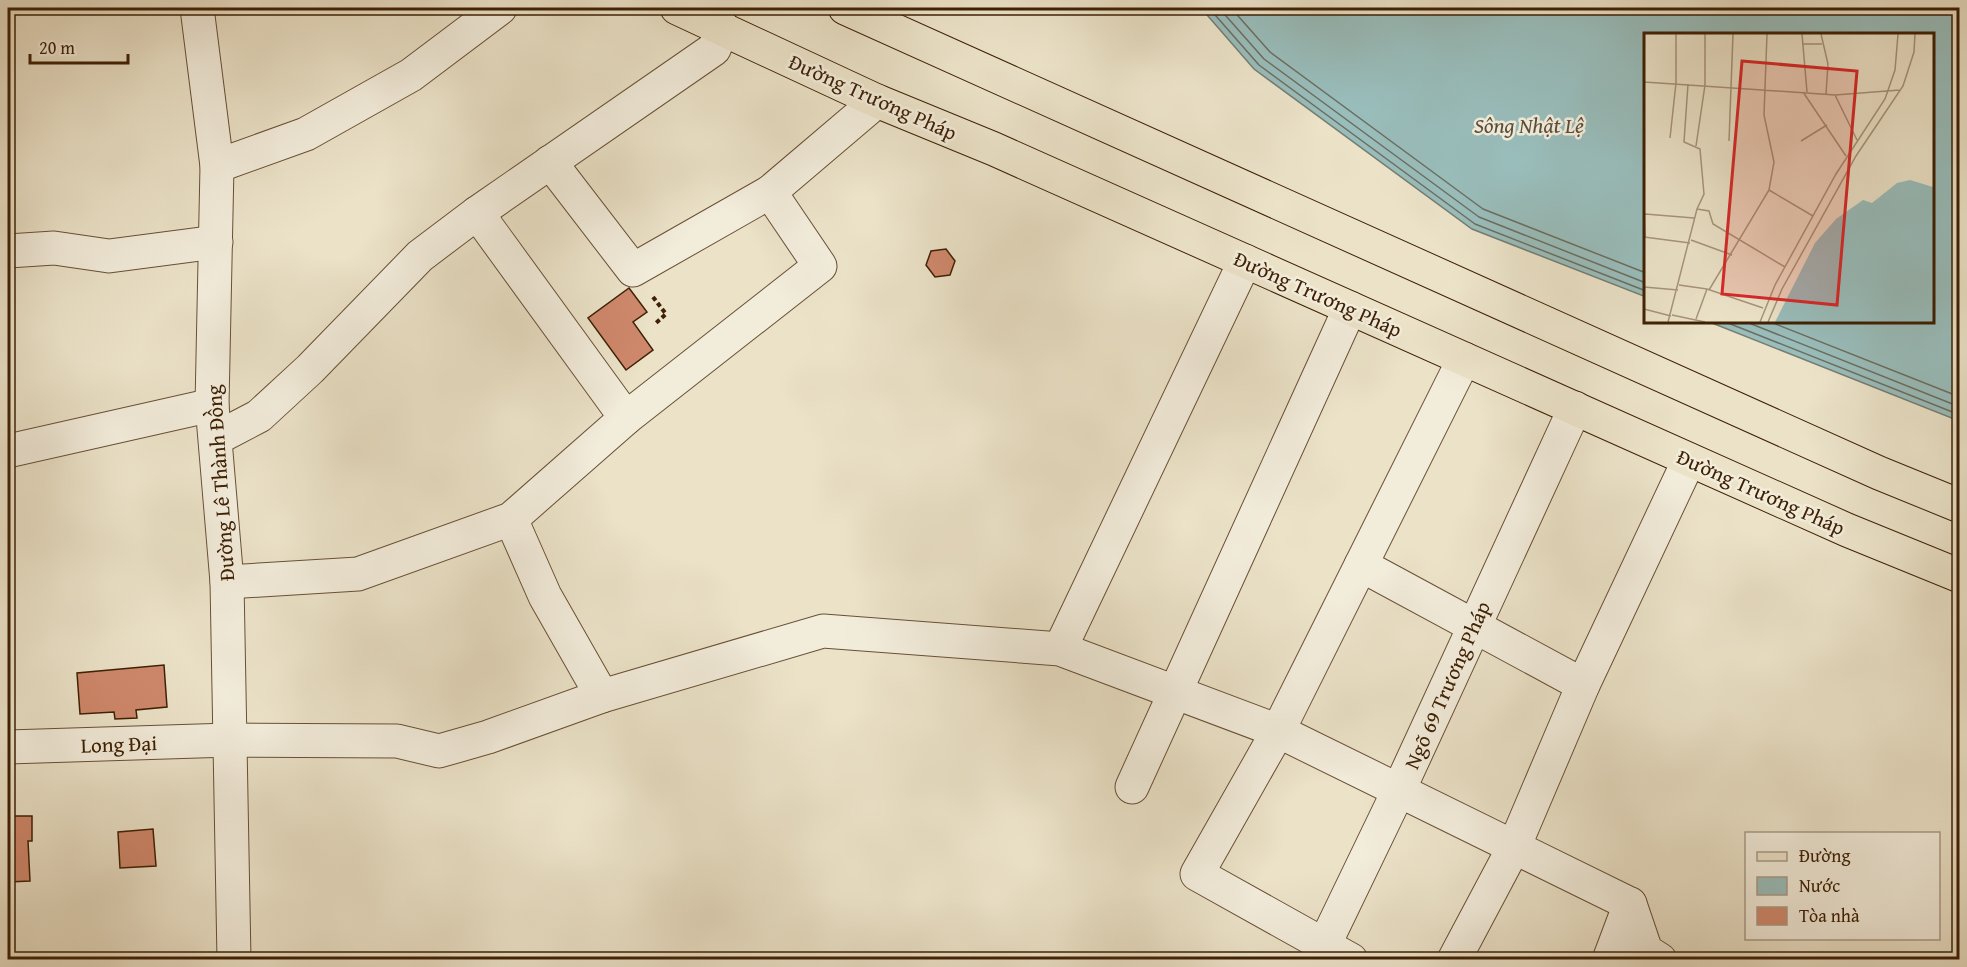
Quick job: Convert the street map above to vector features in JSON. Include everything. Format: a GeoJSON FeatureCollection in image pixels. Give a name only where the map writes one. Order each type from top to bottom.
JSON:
{"type":"FeatureCollection","features":[{"type":"Feature","properties":{"kind":"main road","name":"Đường Trương Pháp"},"geometry":{"type":"LineString","coordinates":[[678,8],[877,101],[994,149],[1847,530],[1959,576]]}},
{"type":"Feature","properties":{"kind":"main road"},"geometry":{"type":"LineString","coordinates":[[845,8],[1879,473],[1959,506]]}},
{"type":"Feature","properties":{"kind":"street","name":"Đường Lê Thành Đồng"},"geometry":{"type":"LineString","coordinates":[[197,8],[217,166],[212,405],[217,438],[227,582],[234,960]]}},
{"type":"Feature","properties":{"kind":"street"},"geometry":{"type":"LineString","coordinates":[[217,166],[306,134],[411,75],[500,8]]}},
{"type":"Feature","properties":{"kind":"street"},"geometry":{"type":"LineString","coordinates":[[217,438],[259,416],[310,369],[420,256],[477,213],[714,49],[723,28]]}},
{"type":"Feature","properties":{"kind":"street"},"geometry":{"type":"LineString","coordinates":[[550,162],[633,270],[770,192],[877,101]]}},
{"type":"Feature","properties":{"kind":"street"},"geometry":{"type":"LineString","coordinates":[[227,582],[358,574],[512,519],[626,418],[820,266],[770,192]]}},
{"type":"Feature","properties":{"kind":"street"},"geometry":{"type":"LineString","coordinates":[[477,213],[626,418]]}},
{"type":"Feature","properties":{"kind":"street"},"geometry":{"type":"LineString","coordinates":[[8,251],[54,249],[109,256],[216,242]]}},
{"type":"Feature","properties":{"kind":"street"},"geometry":{"type":"LineString","coordinates":[[1060,649],[1245,261]]}},
{"type":"Feature","properties":{"kind":"street"},"geometry":{"type":"LineString","coordinates":[[1132,787],[1350,308]]}},
{"type":"Feature","properties":{"kind":"street"},"geometry":{"type":"LineString","coordinates":[[1330,955],[1197,874],[1278,730],[1464,359]]}},
{"type":"Feature","properties":{"kind":"street"},"geometry":{"type":"LineString","coordinates":[[8,451],[212,405]]}},
{"type":"Feature","properties":{"kind":"street","name":"Ngõ 69 Trương Pháp"},"geometry":{"type":"LineString","coordinates":[[1330,955],[1398,792],[1575,408]]}},
{"type":"Feature","properties":{"kind":"street"},"geometry":{"type":"LineString","coordinates":[[1454,960],[1514,847],[1583,685],[1689,460]]}},
{"type":"Feature","properties":{"kind":"street"},"geometry":{"type":"LineString","coordinates":[[512,519],[545,596],[602,696]]}},
{"type":"Feature","properties":{"kind":"street"},"geometry":{"type":"LineString","coordinates":[[1361,565],[1583,685]]}},
{"type":"Feature","properties":{"kind":"street","name":"Long Đại"},"geometry":{"type":"LineString","coordinates":[[8,747],[230,741],[397,741],[439,751],[602,696],[823,631],[1060,649],[1278,730],[1398,792],[1630,904]]}},
{"type":"Feature","properties":{"kind":"street"},"geometry":{"type":"LineString","coordinates":[[1610,960],[1630,904]]}},
{"type":"Feature","properties":{"kind":"street"},"geometry":{"type":"LineString","coordinates":[[1630,904],[1646,951],[1660,960]]}},
{"type":"Feature","properties":{"kind":"water","name":"Sông Nhật Lệ"},"geometry":{"type":"Polygon","coordinates":[[[1201,8],[1959,8],[1959,421],[1710,322],[1934,322],[1934,33],[1644,33],[1644,296],[1472,229],[1254,69],[1201,8]]]}},
{"type":"Feature","properties":{"kind":"building"},"geometry":{"type":"Polygon","coordinates":[[[946,249],[955,261],[950,275],[935,277],[926,265],[931,251],[946,249]]]}},
{"type":"Feature","properties":{"kind":"building"},"geometry":{"type":"Polygon","coordinates":[[[629,288],[647,312],[633,322],[653,350],[626,370],[588,318],[629,288]]]}},
{"type":"Feature","properties":{"kind":"building"},"geometry":{"type":"Polygon","coordinates":[[[164,665],[167,707],[136,710],[137,718],[115,719],[114,712],[80,714],[77,673],[164,665]]]}},
{"type":"Feature","properties":{"kind":"building"},"geometry":{"type":"Polygon","coordinates":[[[8,816],[32,816],[32,841],[28,841],[30,881],[8,882],[8,816]]]}},
{"type":"Feature","properties":{"kind":"building"},"geometry":{"type":"Polygon","coordinates":[[[153,829],[156,866],[120,868],[118,832],[153,829]]]}}]}
